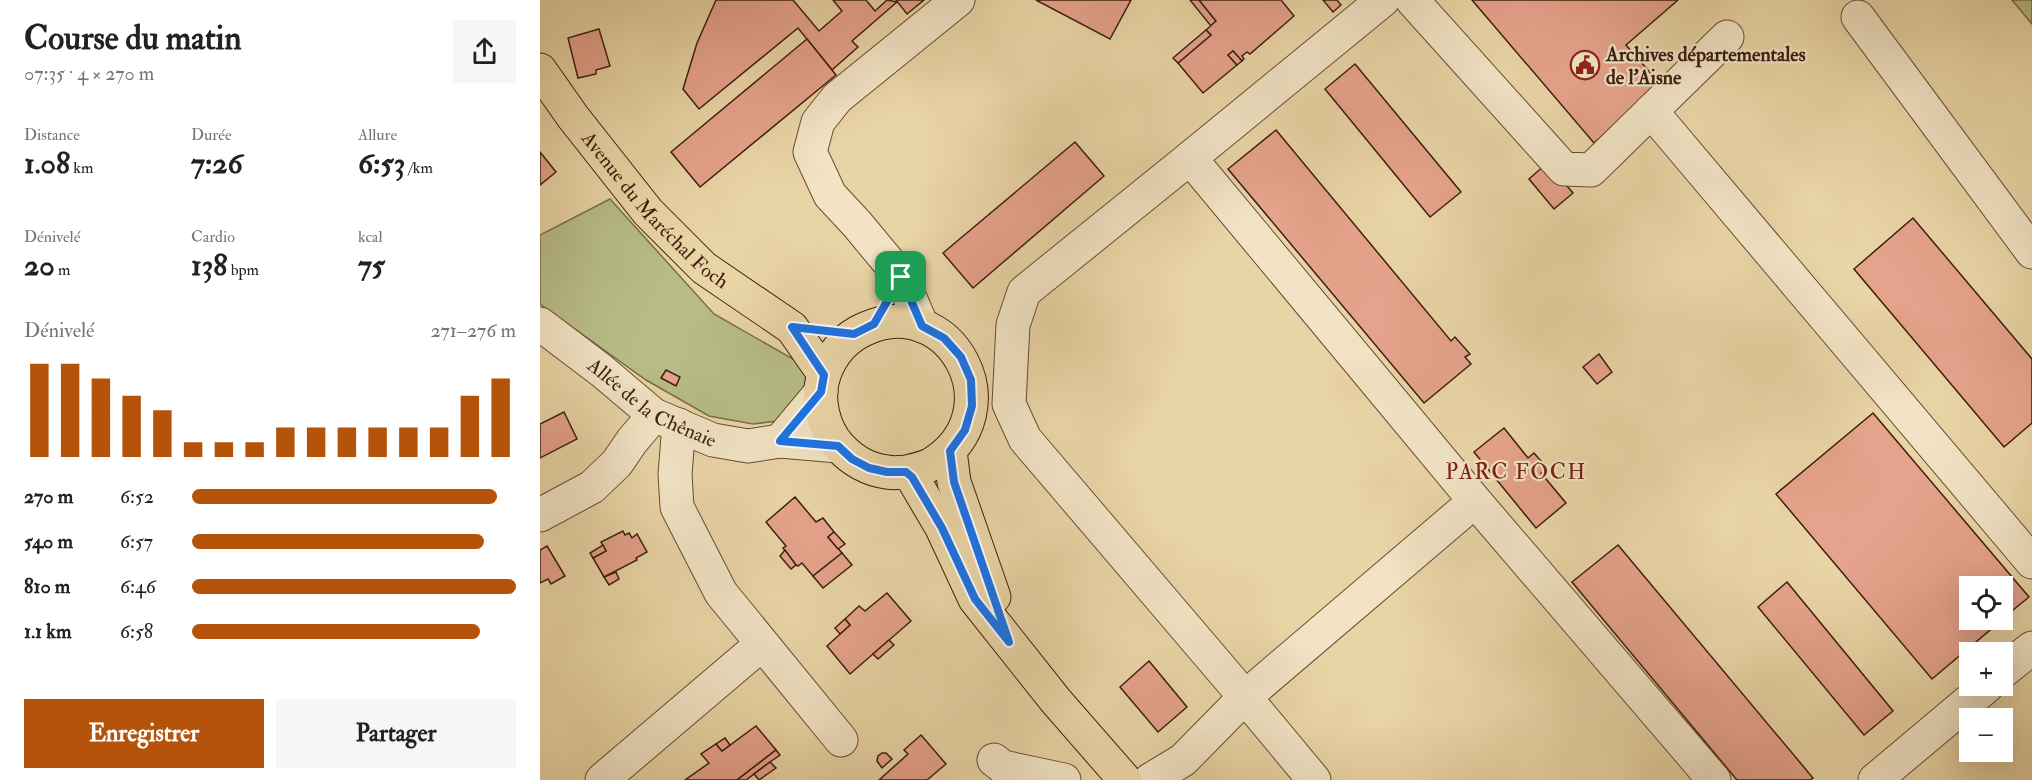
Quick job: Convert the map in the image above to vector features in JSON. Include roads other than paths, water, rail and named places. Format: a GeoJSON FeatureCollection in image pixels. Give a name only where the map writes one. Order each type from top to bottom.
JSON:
{"type":"FeatureCollection","features":[{"type":"Feature","properties":{"kind":"main road","name":"Avenue du Maréchal Foch"},"geometry":{"type":"LineString","coordinates":[[540,70],[573,117],[648,212],[704,268],[792,327]]}},
{"type":"Feature","properties":{"kind":"main road"},"geometry":{"type":"LineString","coordinates":[[822,383],[792,327],[864,329],[898,321],[922,326],[944,338],[950,344],[961,357],[971,380],[972,406],[965,430],[950,451],[930,465],[906,472],[887,472],[869,468],[852,459],[838,446],[828,430],[822,411],[822,383],[836,352],[864,329]]}},
{"type":"Feature","properties":{"kind":"main road"},"geometry":{"type":"LineString","coordinates":[[950,451],[954,482],[1009,642]]}},
{"type":"Feature","properties":{"kind":"main road"},"geometry":{"type":"LineString","coordinates":[[906,472],[912,477],[942,528],[975,599],[1056,701],[1125,780]]}},
{"type":"Feature","properties":{"kind":"street"},"geometry":{"type":"LineString","coordinates":[[922,326],[901,277],[830,195],[810,152],[818,122],[837,98],[958,0]]}},
{"type":"Feature","properties":{"kind":"street"},"geometry":{"type":"LineString","coordinates":[[1314,780],[1024,439],[1009,404],[1013,325],[1024,292],[1383,0]]}},
{"type":"Feature","properties":{"kind":"street"},"geometry":{"type":"LineString","coordinates":[[1412,0],[1564,170],[1591,170],[1727,37]]}},
{"type":"Feature","properties":{"kind":"street"},"geometry":{"type":"LineString","coordinates":[[1858,17],[2032,252]]}},
{"type":"Feature","properties":{"kind":"street"},"geometry":{"type":"LineString","coordinates":[[1651,111],[2032,562]]}},
{"type":"Feature","properties":{"kind":"street"},"geometry":{"type":"LineString","coordinates":[[1190,158],[1476,501],[1714,780]]}},
{"type":"Feature","properties":{"kind":"street"},"geometry":{"type":"LineString","coordinates":[[864,329],[901,277]]}},
{"type":"Feature","properties":{"kind":"street","name":"Allée de la Chênaie"},"geometry":{"type":"LineString","coordinates":[[540,324],[666,420],[713,440],[748,446],[780,441],[838,446]]}},
{"type":"Feature","properties":{"kind":"street"},"geometry":{"type":"LineString","coordinates":[[780,441],[822,383]]}},
{"type":"Feature","properties":{"kind":"street"},"geometry":{"type":"LineString","coordinates":[[540,514],[592,487],[617,463],[632,441],[666,420],[675,474],[677,507],[721,593],[841,740]]}},
{"type":"Feature","properties":{"kind":"street"},"geometry":{"type":"LineString","coordinates":[[1150,780],[1184,760],[1245,697],[1476,501]]}},
{"type":"Feature","properties":{"kind":"street"},"geometry":{"type":"LineString","coordinates":[[602,780],[762,644]]}},
{"type":"Feature","properties":{"kind":"street"},"geometry":{"type":"LineString","coordinates":[[2013,663],[2032,648]]}},
{"type":"Feature","properties":{"kind":"street"},"geometry":{"type":"LineString","coordinates":[[1875,780],[1975,696]]}},
{"type":"Feature","properties":{"kind":"street"},"geometry":{"type":"LineString","coordinates":[[994,760],[1003,767],[1064,780]]}},
{"type":"Feature","properties":{"kind":"place","name":"Archives départementales de l'Aisne"},"geometry":{"type":"Point","coordinates":[1585,65]}},
{"type":"Feature","properties":{"kind":"district","name":"PARC FOCH"},"geometry":{"type":"Point","coordinates":[1516,471]}}]}
